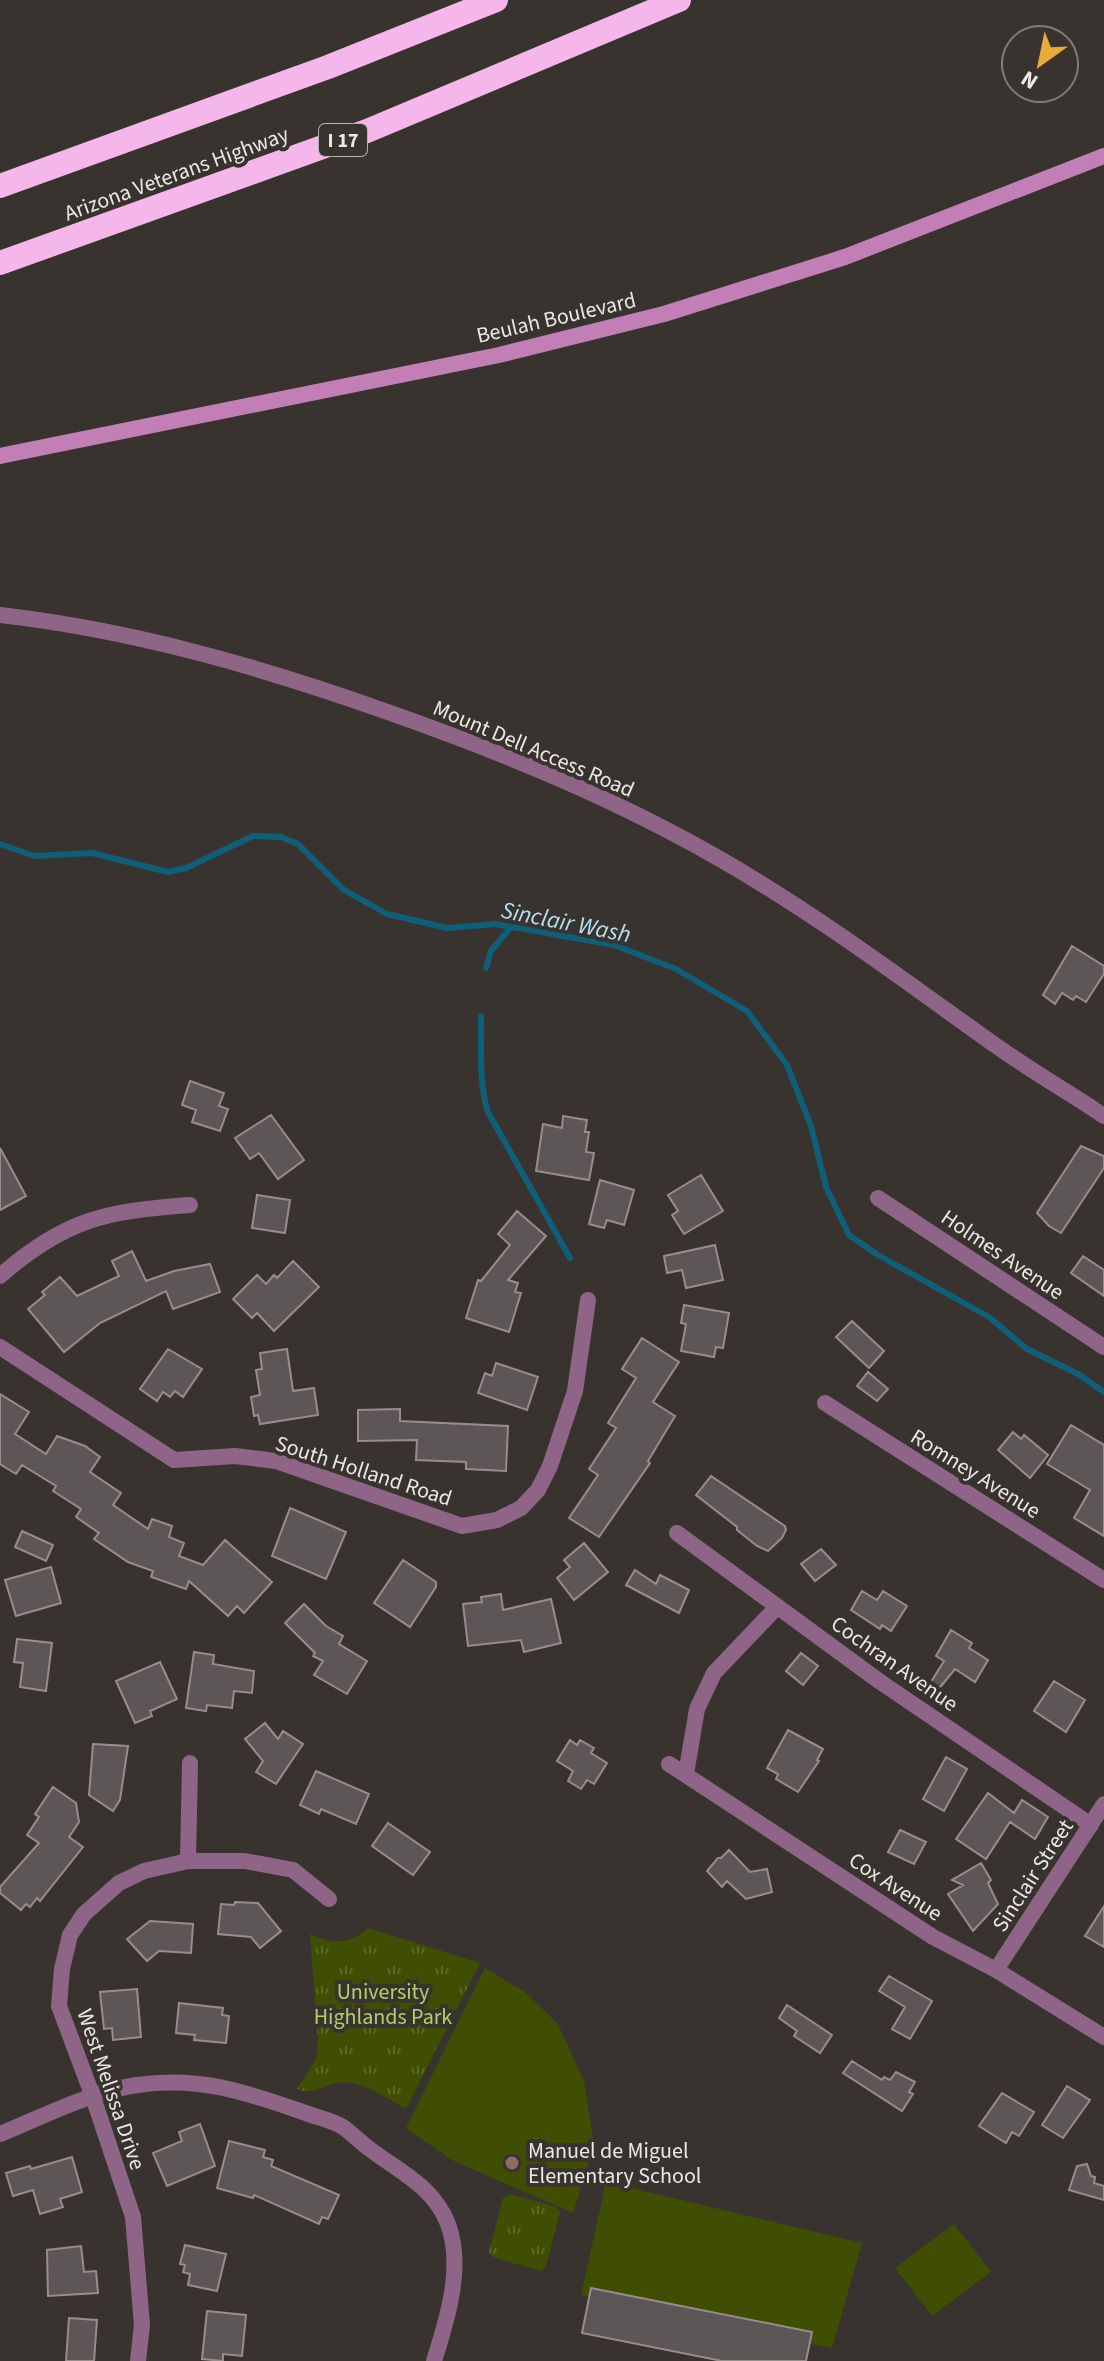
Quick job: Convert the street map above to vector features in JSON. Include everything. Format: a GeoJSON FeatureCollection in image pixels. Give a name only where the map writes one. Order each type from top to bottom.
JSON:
{"type":"FeatureCollection","features":[{"type":"Feature","properties":{"kind":"highway"},"geometry":{"type":"LineString","coordinates":[[0,186],[314,73],[496,0]]}},
{"type":"Feature","properties":{"kind":"highway","name":"Arizona Veterans Highway"},"geometry":{"type":"LineString","coordinates":[[0,263],[367,131],[679,0]]}},
{"type":"Feature","properties":{"kind":"main road","name":"Beulah Boulevard"},"geometry":{"type":"LineString","coordinates":[[0,456],[499,355],[664,314],[845,257],[1104,156]]}},
{"type":"Feature","properties":{"kind":"street","name":"Mount Dell Access Road"},"geometry":{"type":"LineString","coordinates":[[0,615],[79,627],[225,659],[469,740],[598,794],[766,886],[886,965],[997,1047],[1104,1116]]}},
{"type":"Feature","properties":{"kind":"street","name":"Holmes Avenue"},"geometry":{"type":"LineString","coordinates":[[878,1198],[1104,1347]]}},
{"type":"Feature","properties":{"kind":"street"},"geometry":{"type":"LineString","coordinates":[[0,1276],[43,1242],[81,1222],[134,1209],[190,1205]]}},
{"type":"Feature","properties":{"kind":"street","name":"South Holland Road"},"geometry":{"type":"LineString","coordinates":[[0,1347],[174,1460],[235,1456],[276,1461],[462,1526],[497,1520],[521,1508],[538,1490],[550,1466],[575,1391],[588,1300]]}},
{"type":"Feature","properties":{"kind":"street","name":"Romney Avenue"},"geometry":{"type":"LineString","coordinates":[[825,1403],[1104,1580]]}},
{"type":"Feature","properties":{"kind":"street","name":"Cochran Avenue"},"geometry":{"type":"LineString","coordinates":[[677,1533],[879,1681],[1100,1813]]}},
{"type":"Feature","properties":{"kind":"street"},"geometry":{"type":"LineString","coordinates":[[686,1774],[697,1709],[714,1673],[777,1607]]}},
{"type":"Feature","properties":{"kind":"street"},"geometry":{"type":"LineString","coordinates":[[188,1861],[190,1763]]}},
{"type":"Feature","properties":{"kind":"street","name":"Cox Avenue"},"geometry":{"type":"LineString","coordinates":[[669,1764],[933,1937],[996,1970],[1104,2037]]}},
{"type":"Feature","properties":{"kind":"street","name":"Sinclair Street"},"geometry":{"type":"LineString","coordinates":[[996,1970],[1100,1813]]}},
{"type":"Feature","properties":{"kind":"street","name":"West Melissa Drive"},"geometry":{"type":"LineString","coordinates":[[138,2361],[142,2325],[133,2217],[59,2006],[62,1969],[70,1935],[84,1914],[119,1883],[144,1871],[188,1861],[245,1861],[293,1870],[329,1899]]}},
{"type":"Feature","properties":{"kind":"street"},"geometry":{"type":"LineString","coordinates":[[0,2134],[93,2097],[136,2085],[177,2083],[215,2085],[258,2095],[341,2125],[417,2182],[434,2199],[449,2227],[454,2248],[451,2289],[446,2324],[434,2361]]}},
{"type":"Feature","properties":{"kind":"green space","name":"University Highlands Park"},"geometry":{"type":"Polygon","coordinates":[[[368,1928],[480,1963],[406,2109],[354,2083],[339,2082],[310,2091],[297,2089],[316,2059],[318,2041],[310,1934],[325,1940],[340,1941],[354,1938],[368,1928]]]}},
{"type":"Feature","properties":{"kind":"green space"},"geometry":{"type":"Polygon","coordinates":[[[485,1968],[525,1992],[558,2024],[584,2081],[594,2146],[573,2213],[452,2160],[406,2128],[485,1968]]]}},
{"type":"Feature","properties":{"kind":"green space"},"geometry":{"type":"Polygon","coordinates":[[[606,2182],[862,2243],[832,2348],[581,2295],[606,2182]]]}},
{"type":"Feature","properties":{"kind":"green space"},"geometry":{"type":"Polygon","coordinates":[[[510,2194],[556,2207],[560,2212],[546,2266],[541,2271],[493,2257],[489,2252],[503,2198],[510,2194]]]}},
{"type":"Feature","properties":{"kind":"green space"},"geometry":{"type":"Polygon","coordinates":[[[954,2224],[991,2272],[932,2316],[895,2268],[954,2224]]]}},
{"type":"Feature","properties":{"kind":"building"},"geometry":{"type":"Polygon","coordinates":[[[1072,946],[1104,966],[1104,974],[1086,1002],[1076,996],[1073,1000],[1062,993],[1055,1004],[1043,995],[1072,946]]]}},
{"type":"Feature","properties":{"kind":"building"},"geometry":{"type":"Polygon","coordinates":[[[190,1081],[224,1093],[219,1106],[228,1109],[220,1131],[192,1122],[196,1110],[182,1105],[190,1081]]]}},
{"type":"Feature","properties":{"kind":"building"},"geometry":{"type":"Polygon","coordinates":[[[271,1115],[304,1160],[278,1179],[259,1153],[250,1159],[235,1138],[271,1115]]]}},
{"type":"Feature","properties":{"kind":"building"},"geometry":{"type":"Polygon","coordinates":[[[563,1116],[587,1120],[586,1152],[594,1153],[589,1180],[536,1171],[543,1124],[562,1128],[563,1116]]]}},
{"type":"Feature","properties":{"kind":"building"},"geometry":{"type":"Polygon","coordinates":[[[1081,1146],[1104,1156],[1104,1168],[1061,1233],[1037,1213],[1081,1146]]]}},
{"type":"Feature","properties":{"kind":"building"},"geometry":{"type":"Polygon","coordinates":[[[0,1148],[26,1196],[0,1210],[0,1148]]]}},
{"type":"Feature","properties":{"kind":"building"},"geometry":{"type":"Polygon","coordinates":[[[701,1175],[723,1211],[684,1234],[672,1215],[678,1211],[668,1195],[701,1175]]]}},
{"type":"Feature","properties":{"kind":"building"},"geometry":{"type":"Polygon","coordinates":[[[600,1180],[634,1190],[624,1225],[607,1220],[604,1228],[589,1224],[600,1180]]]}},
{"type":"Feature","properties":{"kind":"building"},"geometry":{"type":"Polygon","coordinates":[[[257,1195],[290,1200],[285,1233],[252,1228],[257,1195]]]}},
{"type":"Feature","properties":{"kind":"building"},"geometry":{"type":"Polygon","coordinates":[[[517,1211],[546,1236],[508,1280],[518,1283],[515,1292],[521,1293],[509,1332],[466,1318],[478,1280],[481,1281],[510,1245],[498,1234],[517,1211]]]}},
{"type":"Feature","properties":{"kind":"building"},"geometry":{"type":"Polygon","coordinates":[[[715,1245],[723,1280],[686,1288],[682,1270],[667,1273],[664,1256],[715,1245]]]}},
{"type":"Feature","properties":{"kind":"building"},"geometry":{"type":"Polygon","coordinates":[[[132,1251],[146,1281],[174,1271],[210,1264],[220,1292],[173,1309],[166,1291],[100,1323],[64,1352],[28,1309],[60,1277],[77,1296],[119,1276],[112,1261],[132,1251]]]}},
{"type":"Feature","properties":{"kind":"building"},"geometry":{"type":"Polygon","coordinates":[[[1083,1256],[1104,1270],[1104,1296],[1071,1273],[1083,1256]]]}},
{"type":"Feature","properties":{"kind":"building"},"geometry":{"type":"Polygon","coordinates":[[[293,1261],[319,1287],[274,1331],[257,1313],[252,1318],[233,1299],[257,1275],[266,1284],[274,1275],[277,1278],[293,1261]]]}},
{"type":"Feature","properties":{"kind":"building"},"geometry":{"type":"Polygon","coordinates":[[[684,1305],[729,1313],[723,1348],[716,1347],[714,1357],[681,1351],[686,1324],[681,1323],[684,1305]]]}},
{"type":"Feature","properties":{"kind":"building"},"geometry":{"type":"Polygon","coordinates":[[[852,1321],[884,1351],[869,1368],[836,1337],[852,1321]]]}},
{"type":"Feature","properties":{"kind":"building"},"geometry":{"type":"Polygon","coordinates":[[[642,1338],[679,1362],[653,1402],[675,1416],[648,1461],[650,1463],[599,1537],[569,1518],[598,1475],[589,1469],[616,1428],[608,1423],[636,1378],[622,1369],[642,1338]]]}},
{"type":"Feature","properties":{"kind":"building"},"geometry":{"type":"Polygon","coordinates":[[[168,1349],[202,1369],[183,1397],[175,1391],[170,1397],[163,1392],[157,1401],[140,1389],[168,1349]]]}},
{"type":"Feature","properties":{"kind":"building"},"geometry":{"type":"Polygon","coordinates":[[[287,1349],[293,1391],[314,1388],[318,1415],[260,1424],[258,1415],[254,1416],[251,1397],[260,1395],[256,1370],[262,1369],[260,1353],[287,1349]]]}},
{"type":"Feature","properties":{"kind":"building"},"geometry":{"type":"Polygon","coordinates":[[[496,1363],[538,1377],[527,1410],[478,1393],[485,1373],[492,1376],[496,1363]]]}},
{"type":"Feature","properties":{"kind":"building"},"geometry":{"type":"Polygon","coordinates":[[[868,1372],[888,1389],[877,1401],[857,1386],[868,1372]]]}},
{"type":"Feature","properties":{"kind":"building"},"geometry":{"type":"Polygon","coordinates":[[[0,1394],[29,1412],[15,1434],[46,1454],[57,1436],[85,1446],[100,1457],[90,1472],[121,1493],[113,1505],[148,1529],[152,1519],[172,1526],[169,1537],[184,1543],[179,1556],[203,1565],[225,1540],[272,1582],[244,1613],[237,1606],[228,1616],[189,1581],[186,1589],[151,1577],[153,1571],[128,1562],[94,1539],[99,1533],[76,1517],[81,1509],[53,1491],[56,1486],[22,1465],[16,1474],[0,1464],[0,1394]]]}},
{"type":"Feature","properties":{"kind":"building"},"geometry":{"type":"Polygon","coordinates":[[[400,1409],[400,1421],[508,1426],[506,1471],[466,1469],[466,1462],[416,1460],[417,1440],[358,1441],[358,1410],[400,1409]]]}},
{"type":"Feature","properties":{"kind":"building"},"geometry":{"type":"Polygon","coordinates":[[[1071,1425],[1104,1445],[1104,1536],[1074,1518],[1090,1490],[1047,1464],[1071,1425]]]}},
{"type":"Feature","properties":{"kind":"building"},"geometry":{"type":"Polygon","coordinates":[[[1013,1432],[1021,1439],[1024,1435],[1048,1455],[1030,1478],[998,1450],[1013,1432]]]}},
{"type":"Feature","properties":{"kind":"building"},"geometry":{"type":"Polygon","coordinates":[[[711,1476],[785,1526],[782,1538],[768,1551],[757,1546],[696,1495],[711,1476]]]}},
{"type":"Feature","properties":{"kind":"building"},"geometry":{"type":"Polygon","coordinates":[[[290,1508],[346,1532],[326,1579],[272,1556],[290,1508]]]}},
{"type":"Feature","properties":{"kind":"building"},"geometry":{"type":"Polygon","coordinates":[[[22,1531],[53,1545],[46,1561],[15,1547],[22,1531]]]}},
{"type":"Feature","properties":{"kind":"building"},"geometry":{"type":"Polygon","coordinates":[[[584,1543],[608,1572],[574,1600],[557,1578],[570,1567],[564,1560],[584,1543]]]}},
{"type":"Feature","properties":{"kind":"building"},"geometry":{"type":"Polygon","coordinates":[[[821,1549],[836,1565],[815,1581],[801,1564],[821,1549]]]}},
{"type":"Feature","properties":{"kind":"building"},"geometry":{"type":"Polygon","coordinates":[[[403,1560],[436,1582],[436,1587],[410,1627],[374,1603],[403,1560]]]}},
{"type":"Feature","properties":{"kind":"building"},"geometry":{"type":"Polygon","coordinates":[[[51,1567],[61,1603],[16,1616],[5,1580],[51,1567]]]}},
{"type":"Feature","properties":{"kind":"building"},"geometry":{"type":"Polygon","coordinates":[[[635,1570],[656,1584],[660,1575],[689,1590],[679,1613],[626,1585],[635,1570]]]}},
{"type":"Feature","properties":{"kind":"building"},"geometry":{"type":"Polygon","coordinates":[[[862,1591],[877,1600],[883,1591],[907,1606],[891,1631],[882,1625],[880,1629],[851,1610],[862,1591]]]}},
{"type":"Feature","properties":{"kind":"building"},"geometry":{"type":"Polygon","coordinates":[[[501,1594],[503,1610],[551,1599],[561,1643],[524,1652],[521,1640],[468,1646],[463,1604],[482,1602],[481,1597],[501,1594]]]}},
{"type":"Feature","properties":{"kind":"building"},"geometry":{"type":"Polygon","coordinates":[[[304,1604],[326,1626],[343,1636],[339,1644],[367,1661],[347,1694],[314,1675],[323,1661],[313,1656],[315,1653],[285,1623],[304,1604]]]}},
{"type":"Feature","properties":{"kind":"building"},"geometry":{"type":"Polygon","coordinates":[[[951,1630],[972,1643],[969,1648],[988,1660],[975,1682],[955,1669],[937,1691],[929,1685],[944,1661],[936,1656],[951,1630]]]}},
{"type":"Feature","properties":{"kind":"building"},"geometry":{"type":"Polygon","coordinates":[[[17,1639],[52,1643],[46,1691],[20,1687],[23,1663],[14,1662],[17,1639]]]}},
{"type":"Feature","properties":{"kind":"building"},"geometry":{"type":"Polygon","coordinates":[[[194,1652],[214,1655],[213,1664],[254,1671],[252,1693],[234,1691],[232,1708],[207,1705],[206,1711],[186,1708],[194,1652]]]}},
{"type":"Feature","properties":{"kind":"building"},"geometry":{"type":"Polygon","coordinates":[[[801,1653],[818,1666],[803,1685],[786,1671],[801,1653]]]}},
{"type":"Feature","properties":{"kind":"building"},"geometry":{"type":"Polygon","coordinates":[[[160,1662],[177,1699],[150,1711],[152,1716],[135,1723],[116,1681],[160,1662]]]}},
{"type":"Feature","properties":{"kind":"building"},"geometry":{"type":"Polygon","coordinates":[[[1054,1681],[1085,1700],[1066,1732],[1034,1711],[1054,1681]]]}},
{"type":"Feature","properties":{"kind":"building"},"geometry":{"type":"Polygon","coordinates":[[[265,1723],[278,1739],[283,1731],[303,1744],[276,1784],[256,1772],[263,1761],[245,1739],[265,1723]]]}},
{"type":"Feature","properties":{"kind":"building"},"geometry":{"type":"Polygon","coordinates":[[[788,1730],[823,1749],[819,1761],[798,1792],[776,1779],[778,1774],[767,1768],[788,1730]]]}},
{"type":"Feature","properties":{"kind":"building"},"geometry":{"type":"Polygon","coordinates":[[[570,1740],[577,1745],[580,1740],[594,1748],[591,1753],[607,1763],[594,1784],[587,1780],[581,1789],[568,1781],[573,1771],[557,1761],[570,1740]]]}},
{"type":"Feature","properties":{"kind":"building"},"geometry":{"type":"Polygon","coordinates":[[[93,1744],[128,1746],[120,1800],[113,1811],[89,1795],[93,1744]]]}},
{"type":"Feature","properties":{"kind":"building"},"geometry":{"type":"Polygon","coordinates":[[[946,1757],[967,1769],[944,1811],[923,1799],[946,1757]]]}},
{"type":"Feature","properties":{"kind":"building"},"geometry":{"type":"Polygon","coordinates":[[[316,1771],[369,1794],[356,1824],[321,1809],[319,1814],[300,1805],[316,1771]]]}},
{"type":"Feature","properties":{"kind":"building"},"geometry":{"type":"Polygon","coordinates":[[[53,1787],[76,1803],[79,1822],[69,1837],[83,1847],[40,1901],[37,1898],[30,1907],[26,1904],[21,1910],[0,1893],[0,1887],[39,1843],[27,1835],[39,1817],[35,1814],[53,1787]]]}},
{"type":"Feature","properties":{"kind":"building"},"geometry":{"type":"Polygon","coordinates":[[[988,1793],[1014,1813],[1022,1800],[1048,1817],[1035,1839],[1010,1822],[986,1859],[956,1839],[988,1793]]]}},
{"type":"Feature","properties":{"kind":"building"},"geometry":{"type":"Polygon","coordinates":[[[388,1823],[430,1852],[413,1875],[372,1846],[388,1823]]]}},
{"type":"Feature","properties":{"kind":"building"},"geometry":{"type":"Polygon","coordinates":[[[900,1830],[926,1842],[914,1864],[888,1852],[900,1830]]]}},
{"type":"Feature","properties":{"kind":"building"},"geometry":{"type":"Polygon","coordinates":[[[729,1850],[750,1872],[767,1869],[772,1892],[746,1899],[727,1881],[722,1887],[707,1871],[729,1850]]]}},
{"type":"Feature","properties":{"kind":"building"},"geometry":{"type":"Polygon","coordinates":[[[981,1863],[991,1880],[988,1883],[998,1904],[973,1931],[948,1894],[963,1885],[952,1880],[981,1863]]]}},
{"type":"Feature","properties":{"kind":"building"},"geometry":{"type":"Polygon","coordinates":[[[235,1902],[258,1903],[281,1931],[260,1948],[251,1937],[218,1934],[221,1904],[234,1905],[235,1902]]]}},
{"type":"Feature","properties":{"kind":"building"},"geometry":{"type":"Polygon","coordinates":[[[1104,1906],[1104,1947],[1085,1936],[1104,1906]]]}},
{"type":"Feature","properties":{"kind":"building"},"geometry":{"type":"Polygon","coordinates":[[[150,1921],[193,1924],[191,1953],[159,1951],[147,1961],[127,1939],[150,1921]]]}},
{"type":"Feature","properties":{"kind":"building"},"geometry":{"type":"Polygon","coordinates":[[[889,1976],[932,2001],[910,2039],[892,2029],[905,2007],[879,1991],[889,1976]]]}},
{"type":"Feature","properties":{"kind":"building"},"geometry":{"type":"Polygon","coordinates":[[[137,1989],[141,2037],[113,2040],[112,2028],[104,2029],[100,1992],[137,1989]]]}},
{"type":"Feature","properties":{"kind":"building"},"geometry":{"type":"Polygon","coordinates":[[[179,2003],[223,2008],[222,2015],[229,2016],[226,2043],[194,2040],[195,2035],[176,2033],[179,2003]]]}},
{"type":"Feature","properties":{"kind":"building"},"geometry":{"type":"Polygon","coordinates":[[[787,2005],[832,2035],[820,2053],[794,2036],[797,2031],[779,2018],[787,2005]]]}},
{"type":"Feature","properties":{"kind":"building"},"geometry":{"type":"Polygon","coordinates":[[[852,2061],[882,2080],[884,2077],[890,2080],[896,2072],[915,2082],[909,2092],[913,2094],[902,2111],[843,2073],[852,2061]]]}},
{"type":"Feature","properties":{"kind":"building"},"geometry":{"type":"Polygon","coordinates":[[[1067,2086],[1090,2100],[1063,2138],[1042,2125],[1067,2086]]]}},
{"type":"Feature","properties":{"kind":"building"},"geometry":{"type":"Polygon","coordinates":[[[1002,2093],[1034,2112],[1019,2136],[1012,2132],[1006,2143],[979,2126],[1002,2093]]]}},
{"type":"Feature","properties":{"kind":"building"},"geometry":{"type":"Polygon","coordinates":[[[200,2124],[215,2166],[167,2186],[153,2153],[182,2141],[179,2132],[200,2124]]]}},
{"type":"Feature","properties":{"kind":"building"},"geometry":{"type":"Polygon","coordinates":[[[229,2141],[265,2150],[263,2157],[273,2160],[271,2166],[339,2195],[328,2219],[322,2217],[319,2224],[254,2195],[253,2198],[217,2188],[229,2141]]]}},
{"type":"Feature","properties":{"kind":"building"},"geometry":{"type":"Polygon","coordinates":[[[72,2157],[82,2192],[60,2199],[63,2207],[40,2214],[33,2190],[13,2196],[6,2173],[72,2157]]]}},
{"type":"Feature","properties":{"kind":"building"},"geometry":{"type":"Polygon","coordinates":[[[1087,2164],[1091,2176],[1095,2177],[1094,2183],[1104,2186],[1104,2200],[1069,2190],[1077,2166],[1087,2164]]]}},
{"type":"Feature","properties":{"kind":"building"},"geometry":{"type":"Polygon","coordinates":[[[185,2245],[226,2254],[217,2291],[188,2285],[190,2274],[183,2272],[185,2265],[180,2264],[185,2245]]]}},
{"type":"Feature","properties":{"kind":"building"},"geometry":{"type":"Polygon","coordinates":[[[81,2246],[84,2272],[96,2271],[98,2293],[48,2296],[47,2250],[81,2246]]]}},
{"type":"Feature","properties":{"kind":"building"},"geometry":{"type":"Polygon","coordinates":[[[591,2288],[812,2332],[806,2361],[722,2361],[582,2333],[591,2288]]]}},
{"type":"Feature","properties":{"kind":"building"},"geometry":{"type":"Polygon","coordinates":[[[207,2311],[246,2315],[242,2356],[223,2354],[223,2361],[202,2359],[207,2311]]]}},
{"type":"Feature","properties":{"kind":"building"},"geometry":{"type":"Polygon","coordinates":[[[69,2318],[97,2320],[94,2361],[66,2361],[69,2318]]]}},
{"type":"Feature","properties":{"kind":"waterway","name":"Sinclair Wash"},"geometry":{"type":"LineString","coordinates":[[0,844],[34,856],[92,853],[168,872],[186,868],[253,836],[281,837],[298,844],[344,890],[387,914],[447,928],[495,924],[614,945],[676,969],[747,1011],[787,1065],[811,1126],[826,1187],[849,1235],[878,1255],[989,1317],[1027,1349],[1078,1374],[1104,1392]]}},
{"type":"Feature","properties":{"kind":"waterway"},"geometry":{"type":"LineString","coordinates":[[486,968],[491,951],[511,927]]}},
{"type":"Feature","properties":{"kind":"waterway"},"geometry":{"type":"LineString","coordinates":[[481,1016],[482,1076],[488,1112],[570,1258]]}},
{"type":"Feature","properties":{"kind":"place","name":"Manuel de Miguel Elementary School"},"geometry":{"type":"Point","coordinates":[512,2163]}}]}
